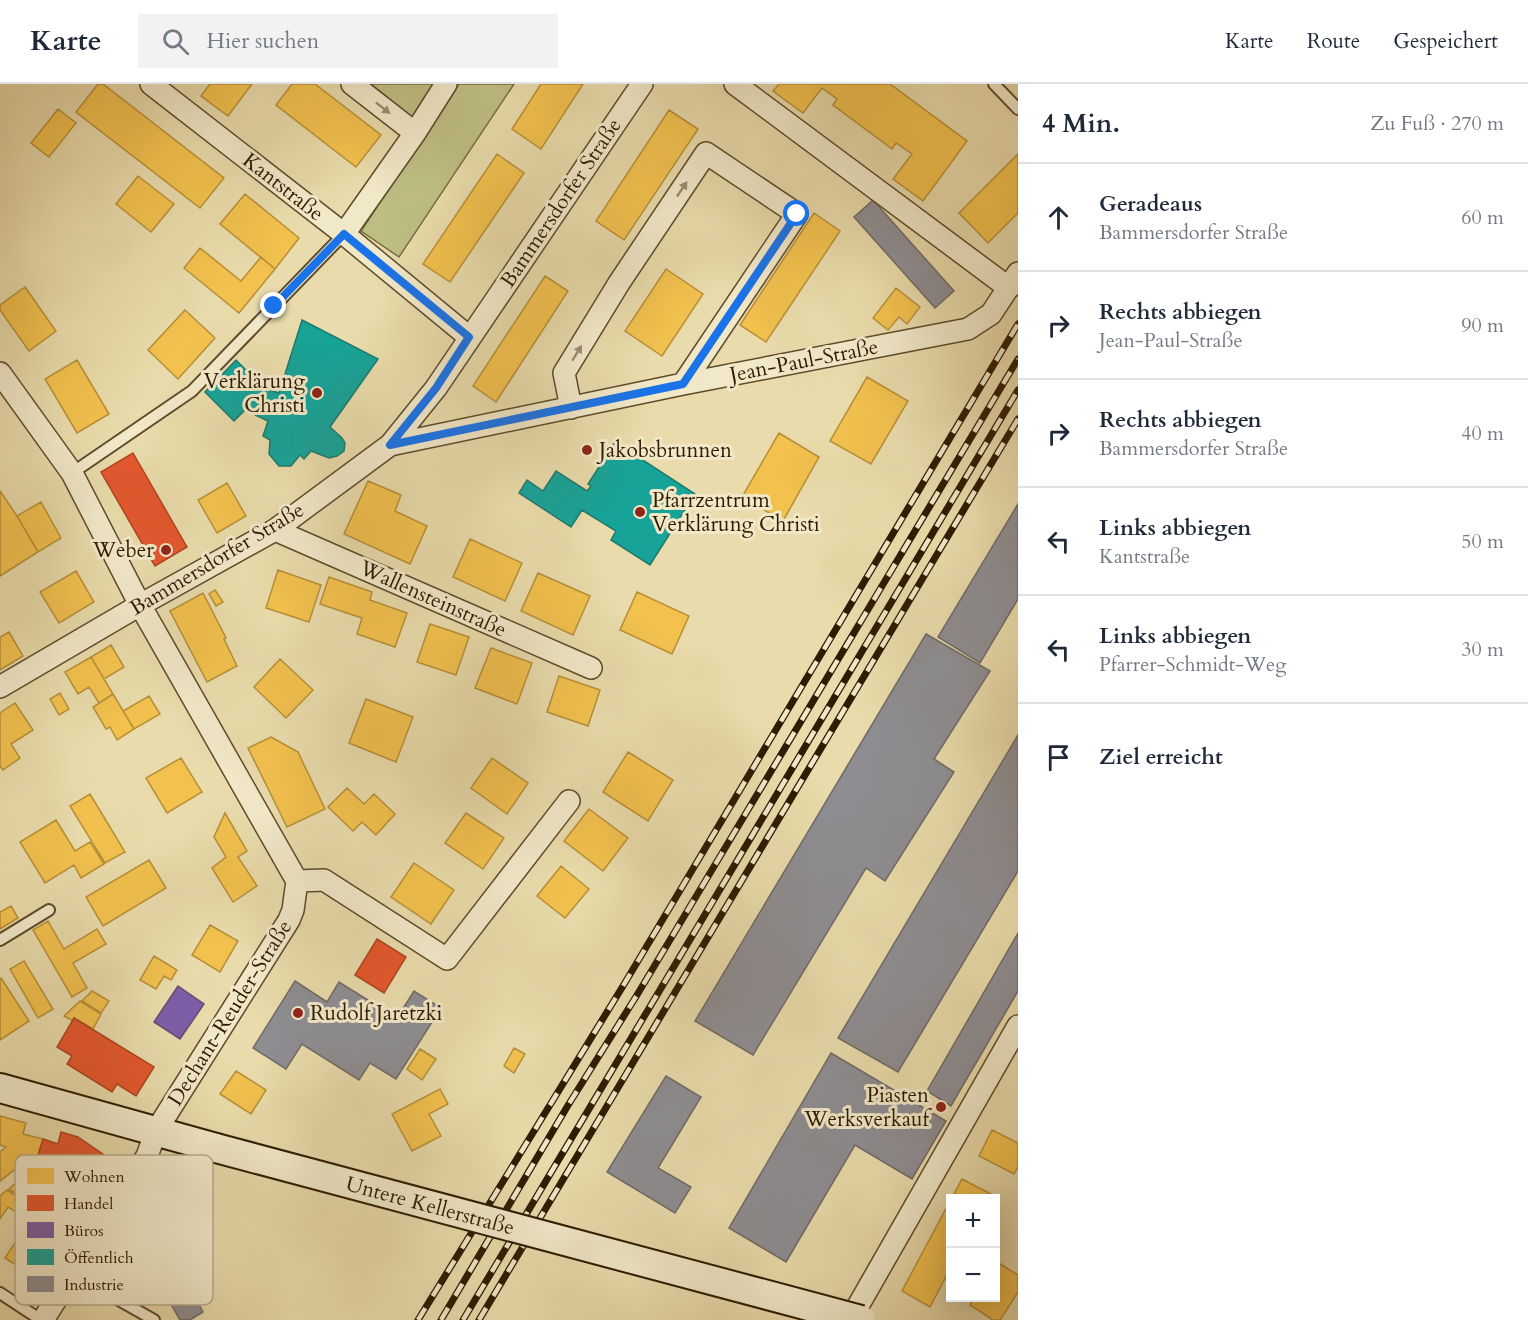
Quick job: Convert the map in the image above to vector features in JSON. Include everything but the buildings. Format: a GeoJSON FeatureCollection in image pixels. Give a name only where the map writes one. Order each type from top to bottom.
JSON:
{"type":"FeatureCollection","features":[{"type":"Feature","properties":{"kind":"street","name":"Kantstraße"},"geometry":{"type":"LineString","coordinates":[[151,84],[344,234],[469,337]]}},
{"type":"Feature","properties":{"kind":"street"},"geometry":{"type":"LineString","coordinates":[[352,84],[415,133]]}},
{"type":"Feature","properties":{"kind":"street"},"geometry":{"type":"LineString","coordinates":[[344,234],[415,133],[446,84]]}},
{"type":"Feature","properties":{"kind":"street","name":"Bammersdorfer Straße"},"geometry":{"type":"LineString","coordinates":[[0,687],[140,605],[275,530],[390,445],[436,388],[642,84]]}},
{"type":"Feature","properties":{"kind":"street"},"geometry":{"type":"LineString","coordinates":[[739,85],[1014,281]]}},
{"type":"Feature","properties":{"kind":"street"},"geometry":{"type":"LineString","coordinates":[[571,408],[564,374],[619,283],[706,153],[797,214],[683,384]]}},
{"type":"Feature","properties":{"kind":"street","name":"Jean-Paul-Straße"},"geometry":{"type":"LineString","coordinates":[[390,445],[683,384],[968,329],[991,314],[1014,281]]}},
{"type":"Feature","properties":{"kind":"street"},"geometry":{"type":"LineString","coordinates":[[0,373],[72,473],[140,605],[297,881],[324,880],[447,959],[568,801]]}},
{"type":"Feature","properties":{"kind":"street","name":"Wallensteinstraße"},"geometry":{"type":"LineString","coordinates":[[275,530],[591,668]]}},
{"type":"Feature","properties":{"kind":"street","name":"Dechant-Reuder-Straße"},"geometry":{"type":"LineString","coordinates":[[147,1155],[156,1131],[289,920],[293,910],[297,881]]}},
{"type":"Feature","properties":{"kind":"street"},"geometry":{"type":"LineString","coordinates":[[849,1320],[1018,1026]]}},
{"type":"Feature","properties":{"kind":"street","name":"Untere Kellerstraße"},"geometry":{"type":"LineString","coordinates":[[0,1088],[861,1320]]}},
{"type":"Feature","properties":{"kind":"street","name":"Dechant-Reuder-Straße"},"geometry":{"type":"LineString","coordinates":[[42,1320],[52,1305]]}},
{"type":"Feature","properties":{"kind":"lane"},"geometry":{"type":"LineString","coordinates":[[994,84],[1018,109]]}},
{"type":"Feature","properties":{"kind":"lane"},"geometry":{"type":"LineString","coordinates":[[72,473],[192,391],[344,234]]}},
{"type":"Feature","properties":{"kind":"lane"},"geometry":{"type":"LineString","coordinates":[[0,940],[49,910]]}},
{"type":"Feature","properties":{"kind":"lane","name":"Dechant-Reuder-Straße"},"geometry":{"type":"LineString","coordinates":[[0,1293],[15,1303]]}},
{"type":"Feature","properties":{"kind":"lane","name":"Dechant-Reuder-Straße"},"geometry":{"type":"LineString","coordinates":[[19,1305],[42,1320]]}},
{"type":"Feature","properties":{"kind":"lane"},"geometry":{"type":"LineString","coordinates":[[128,1305],[154,1320]]}},
{"type":"Feature","properties":{"kind":"green space"},"geometry":{"type":"Polygon","coordinates":[[[371,84],[433,84],[412,117],[371,84]]]}},
{"type":"Feature","properties":{"kind":"green space"},"geometry":{"type":"Polygon","coordinates":[[[459,84],[514,84],[399,257],[361,231],[459,84]]]}},
{"type":"Feature","properties":{"kind":"railway"},"geometry":{"type":"LineString","coordinates":[[418,1320],[623,986],[1018,324]]}},
{"type":"Feature","properties":{"kind":"railway"},"geometry":{"type":"LineString","coordinates":[[441,1320],[1018,359]]}},
{"type":"Feature","properties":{"kind":"railway"},"geometry":{"type":"LineString","coordinates":[[463,1320],[1018,390]]}},
{"type":"Feature","properties":{"kind":"railway"},"geometry":{"type":"LineString","coordinates":[[479,1320],[1018,419]]}},
{"type":"Feature","properties":{"kind":"place","name":"Verklärung Christi"},"geometry":{"type":"Point","coordinates":[317,393]}},
{"type":"Feature","properties":{"kind":"place","name":"Jakobsbrunnen"},"geometry":{"type":"Point","coordinates":[587,450]}},
{"type":"Feature","properties":{"kind":"place","name":"Pfarrzentrum Verklärung Christi"},"geometry":{"type":"Point","coordinates":[640,512]}},
{"type":"Feature","properties":{"kind":"place","name":"Weber"},"geometry":{"type":"Point","coordinates":[166,550]}},
{"type":"Feature","properties":{"kind":"place","name":"Rudolf Jaretzki"},"geometry":{"type":"Point","coordinates":[298,1013]}},
{"type":"Feature","properties":{"kind":"place","name":"Piasten Werksverkauf"},"geometry":{"type":"Point","coordinates":[941,1107]}},
{"type":"Feature","properties":{"kind":"route"},"geometry":{"type":"LineString","coordinates":[[274,306],[344,234],[469,337],[436,388],[390,445],[683,384],[797,214]]}}]}
